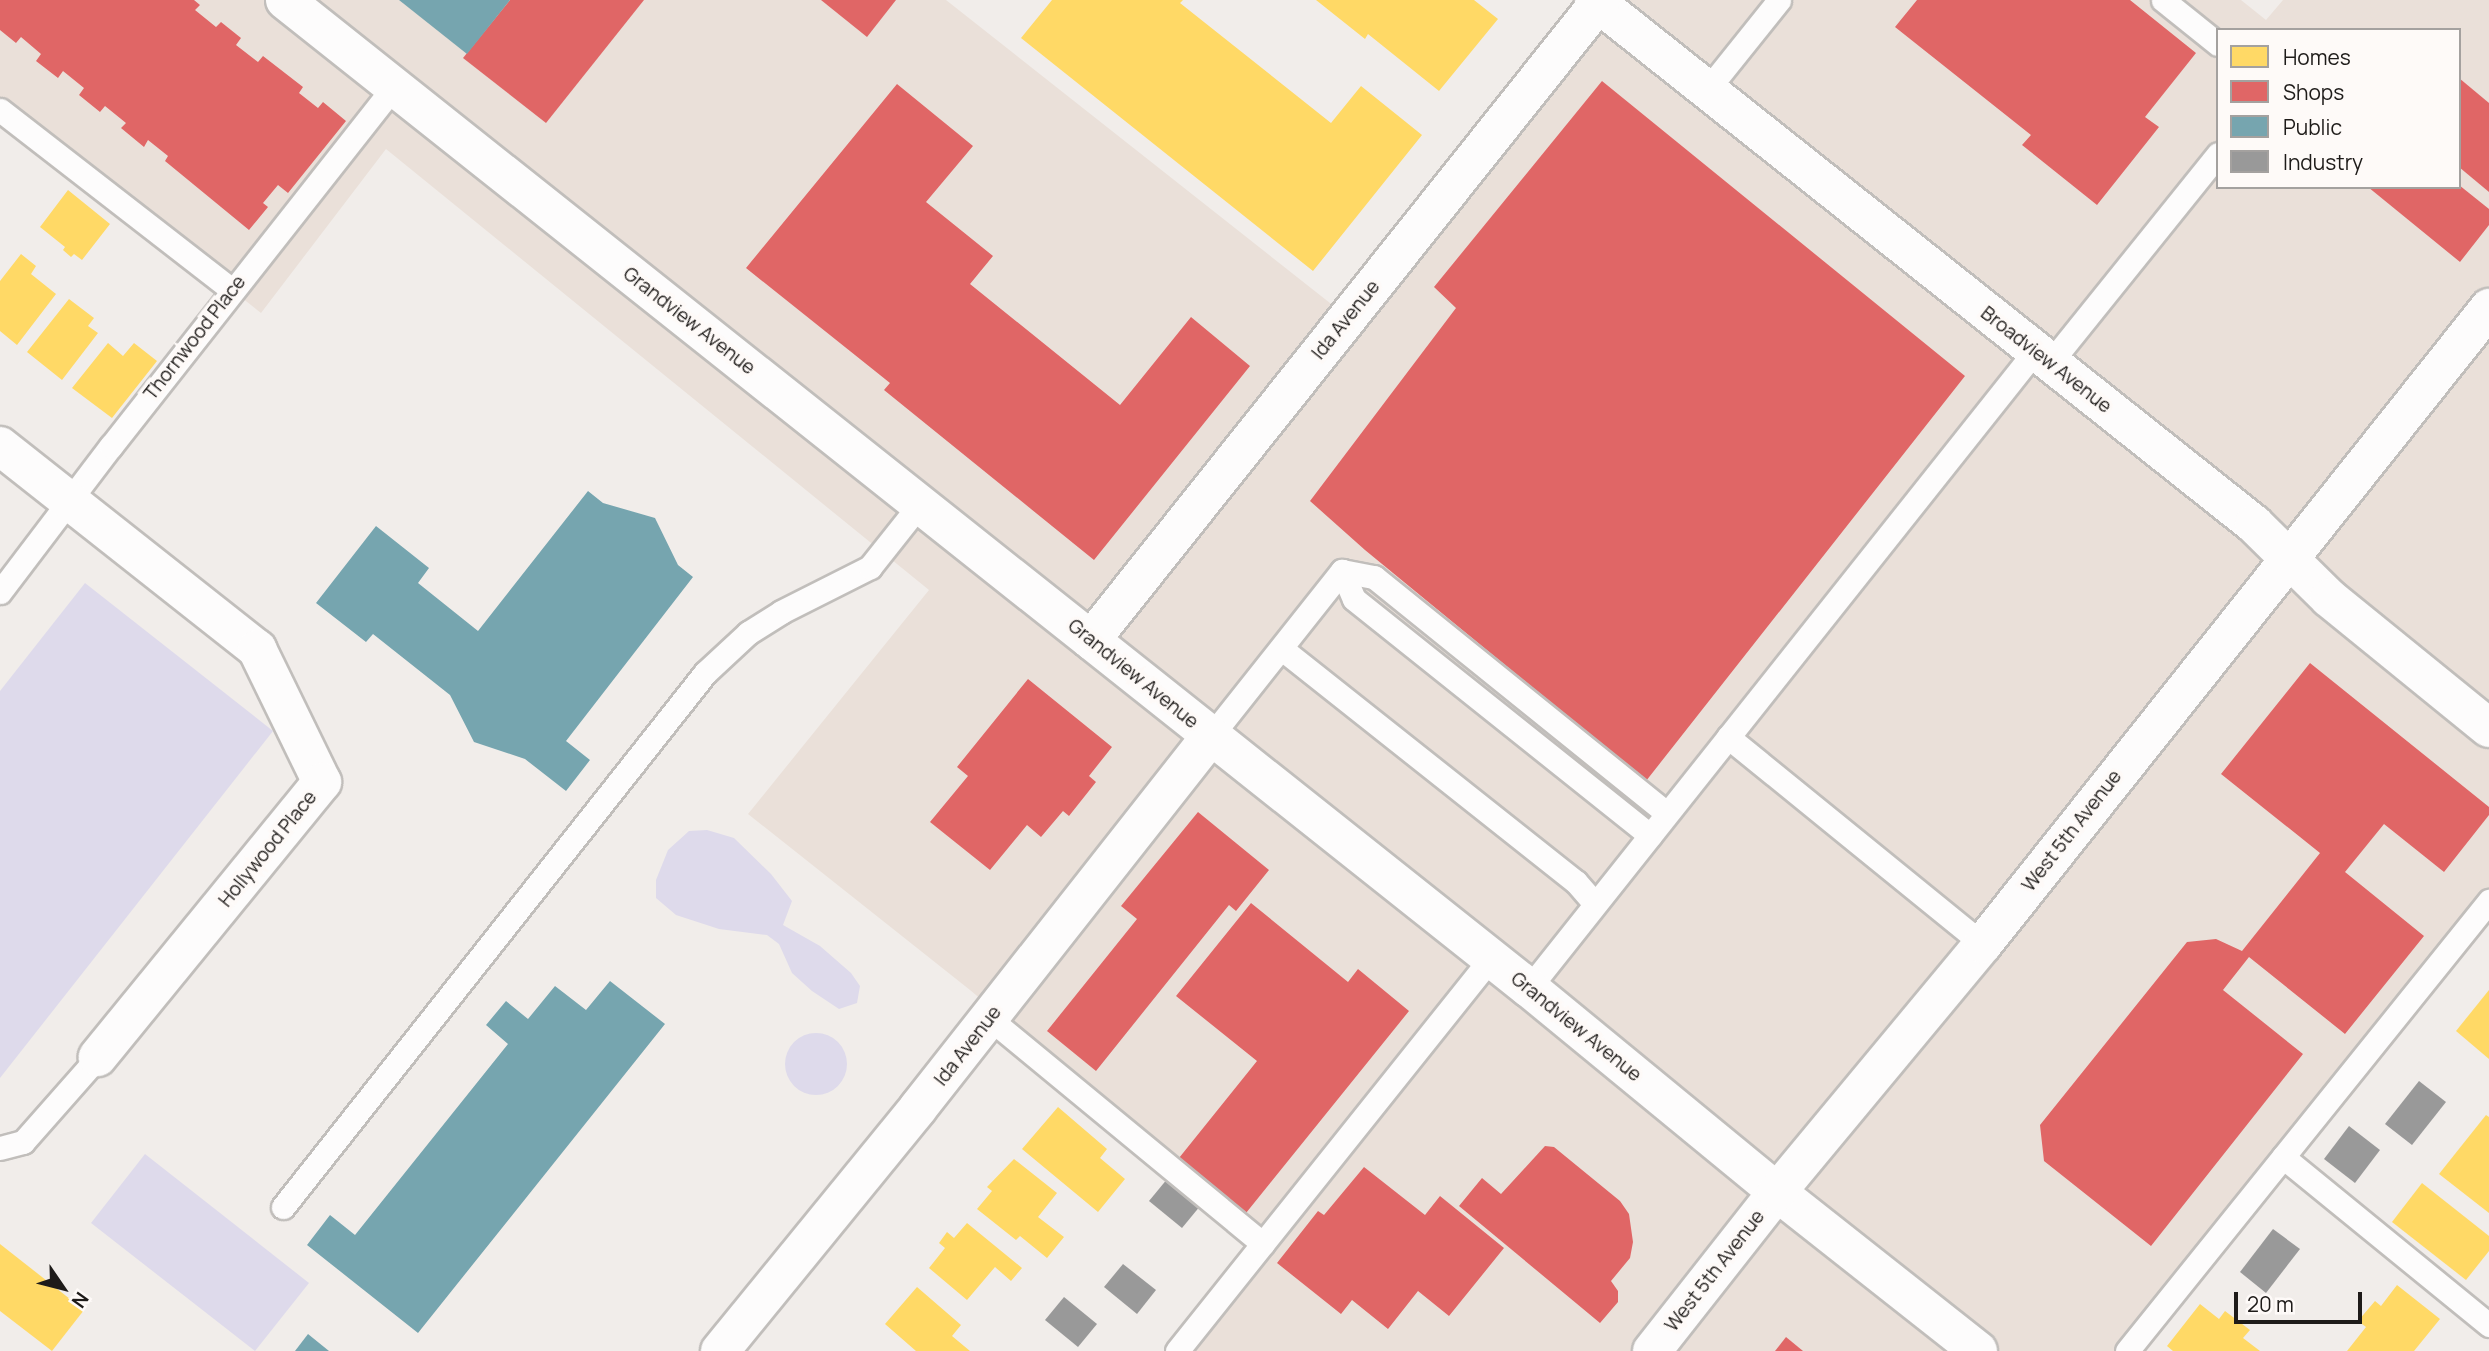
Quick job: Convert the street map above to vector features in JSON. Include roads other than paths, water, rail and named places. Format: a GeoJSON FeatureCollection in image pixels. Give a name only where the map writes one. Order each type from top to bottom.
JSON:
{"type":"FeatureCollection","features":[{"type":"Feature","properties":{"kind":"street","name":"Grandview Avenue"},"geometry":{"type":"LineString","coordinates":[[285,0],[1529,988],[1777,1192],[1978,1351]]}},
{"type":"Feature","properties":{"kind":"street","name":"Broadview Avenue"},"geometry":{"type":"LineString","coordinates":[[1598,1],[2254,524],[2329,598],[2489,728]]}},
{"type":"Feature","properties":{"kind":"street","name":"Ida Avenue"},"geometry":{"type":"LineString","coordinates":[[1091,640],[1598,1]]}},
{"type":"Feature","properties":{"kind":"street","name":"West 5th Avenue"},"geometry":{"type":"LineString","coordinates":[[1652,1351],[1777,1192],[1983,944],[2489,308]]}},
{"type":"Feature","properties":{"kind":"street","name":"Hollywood Place"},"geometry":{"type":"LineString","coordinates":[[0,446],[257,649],[322,782],[98,1057]]}},
{"type":"Feature","properties":{"kind":"street","name":"Ida Avenue"},"geometry":{"type":"LineString","coordinates":[[720,1351],[1212,736]]}},
{"type":"Feature","properties":{"kind":"lane"},"geometry":{"type":"LineString","coordinates":[[1707,90],[1779,0]]}},
{"type":"Feature","properties":{"kind":"lane"},"geometry":{"type":"LineString","coordinates":[[2164,0],[2216,42]]}},
{"type":"Feature","properties":{"kind":"lane","name":"Thornwood Place"},"geometry":{"type":"LineString","coordinates":[[0,592],[232,290],[394,86]]}},
{"type":"Feature","properties":{"kind":"lane"},"geometry":{"type":"LineString","coordinates":[[0,110],[232,290]]}},
{"type":"Feature","properties":{"kind":"lane"},"geometry":{"type":"LineString","coordinates":[[1529,988],[1728,737],[2042,357],[2216,156]]}},
{"type":"Feature","properties":{"kind":"lane"},"geometry":{"type":"LineString","coordinates":[[283,1207],[705,673],[748,633],[781,612],[870,567],[920,504]]}},
{"type":"Feature","properties":{"kind":"lane"},"geometry":{"type":"LineString","coordinates":[[1342,571],[1374,577],[1667,813]]}},
{"type":"Feature","properties":{"kind":"lane"},"geometry":{"type":"LineString","coordinates":[[1212,736],[1342,571]]}},
{"type":"Feature","properties":{"kind":"lane"},"geometry":{"type":"LineString","coordinates":[[1342,571],[1354,600],[1650,835]]}},
{"type":"Feature","properties":{"kind":"lane"},"geometry":{"type":"LineString","coordinates":[[1282,649],[1576,882],[1595,904]]}},
{"type":"Feature","properties":{"kind":"lane"},"geometry":{"type":"LineString","coordinates":[[1728,737],[1983,944]]}},
{"type":"Feature","properties":{"kind":"lane"},"geometry":{"type":"LineString","coordinates":[[2127,1351],[2489,901]]}},
{"type":"Feature","properties":{"kind":"lane"},"geometry":{"type":"LineString","coordinates":[[1177,1351],[1491,958]]}},
{"type":"Feature","properties":{"kind":"lane"},"geometry":{"type":"LineString","coordinates":[[989,1018],[1263,1244]]}},
{"type":"Feature","properties":{"kind":"lane"},"geometry":{"type":"LineString","coordinates":[[0,1148],[23,1142],[98,1057]]}},
{"type":"Feature","properties":{"kind":"lane"},"geometry":{"type":"LineString","coordinates":[[2283,1157],[2489,1325]]}}]}
